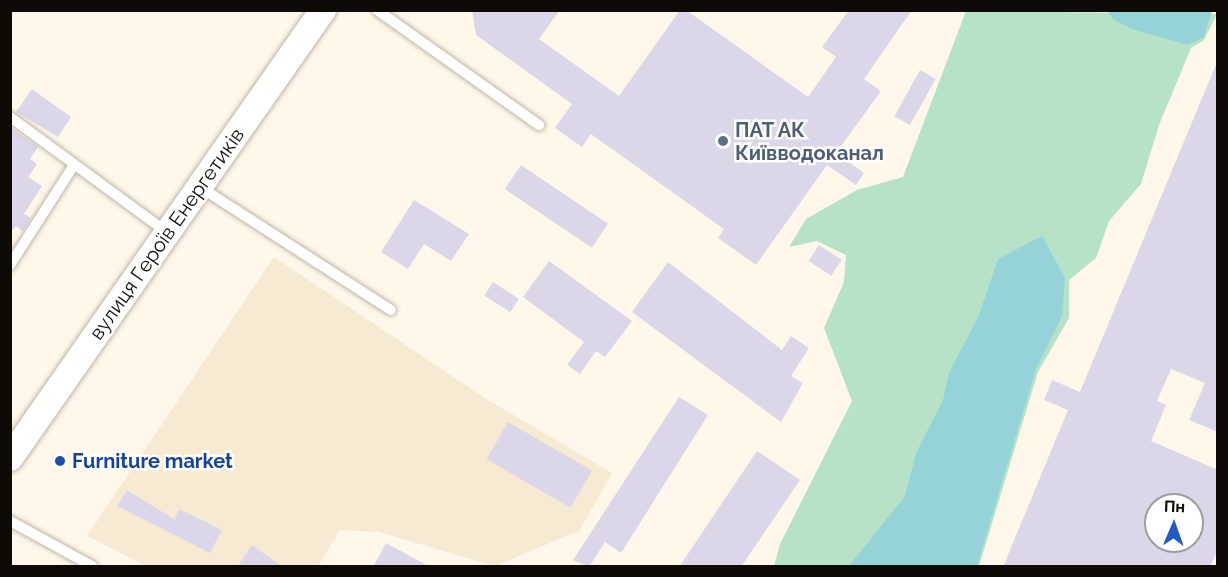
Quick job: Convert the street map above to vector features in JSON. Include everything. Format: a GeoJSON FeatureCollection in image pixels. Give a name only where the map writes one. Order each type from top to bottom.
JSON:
{"type":"FeatureCollection","features":[{"type":"Feature","properties":{"kind":"street","name":"вулиця Героїв Енергетиків"},"geometry":{"type":"LineString","coordinates":[[10,458],[322,10]]}},
{"type":"Feature","properties":{"kind":"lane"},"geometry":{"type":"LineString","coordinates":[[377,10],[539,125]]}},
{"type":"Feature","properties":{"kind":"lane"},"geometry":{"type":"LineString","coordinates":[[10,117],[168,233]]}},
{"type":"Feature","properties":{"kind":"lane"},"geometry":{"type":"LineString","coordinates":[[10,265],[74,165]]}},
{"type":"Feature","properties":{"kind":"lane"},"geometry":{"type":"LineString","coordinates":[[200,187],[391,310]]}},
{"type":"Feature","properties":{"kind":"lane"},"geometry":{"type":"LineString","coordinates":[[10,521],[92,567]]}},
{"type":"Feature","properties":{"kind":"shaded area"},"geometry":{"type":"Polygon","coordinates":[[[274,257],[488,400],[612,473],[579,531],[495,566],[379,532],[340,530],[318,566],[146,566],[87,536],[274,257]]]}},
{"type":"Feature","properties":{"kind":"green space"},"geometry":{"type":"Polygon","coordinates":[[[966,11],[1217,14],[1204,40],[1191,48],[1159,125],[1141,184],[1109,221],[1096,258],[1069,280],[1069,318],[1038,372],[979,566],[774,566],[780,544],[852,401],[824,328],[844,282],[846,255],[817,241],[789,247],[806,219],[857,190],[903,177],[966,11]]]}},
{"type":"Feature","properties":{"kind":"water"},"geometry":{"type":"Polygon","coordinates":[[[1107,11],[1212,11],[1204,37],[1188,45],[1132,29],[1114,20],[1107,11]]]}},
{"type":"Feature","properties":{"kind":"water"},"geometry":{"type":"Polygon","coordinates":[[[1042,236],[1065,278],[1062,316],[1036,369],[977,566],[849,566],[905,496],[916,453],[943,400],[949,373],[979,315],[998,259],[1042,236]]]}},
{"type":"Feature","properties":{"kind":"building","name":"ПАТ АК Київводоканал"},"geometry":{"type":"Polygon","coordinates":[[[472,10],[560,10],[539,39],[619,96],[680,10],[686,10],[808,97],[836,57],[822,47],[849,10],[912,10],[864,79],[881,91],[836,153],[864,173],[856,185],[827,165],[756,265],[718,238],[724,229],[591,134],[582,147],[555,128],[572,104],[476,35],[472,10]]]}},
{"type":"Feature","properties":{"kind":"building"},"geometry":{"type":"Polygon","coordinates":[[[1217,62],[1218,432],[1189,420],[1205,383],[1171,369],[1157,401],[1166,405],[1151,441],[1218,470],[1218,549],[1210,567],[1003,567],[1068,410],[1044,400],[1052,380],[1080,392],[1217,62]]]}},
{"type":"Feature","properties":{"kind":"building"},"geometry":{"type":"Polygon","coordinates":[[[920,70],[936,79],[910,125],[894,116],[920,70]]]}},
{"type":"Feature","properties":{"kind":"building"},"geometry":{"type":"Polygon","coordinates":[[[32,89],[71,117],[58,137],[16,112],[32,89]]]}},
{"type":"Feature","properties":{"kind":"building"},"geometry":{"type":"Polygon","coordinates":[[[10,127],[38,147],[30,159],[37,164],[28,177],[42,186],[24,214],[31,218],[23,231],[16,226],[10,234],[10,127]]]}},
{"type":"Feature","properties":{"kind":"building"},"geometry":{"type":"Polygon","coordinates":[[[521,165],[608,224],[592,248],[505,189],[521,165]]]}},
{"type":"Feature","properties":{"kind":"building"},"geometry":{"type":"Polygon","coordinates":[[[414,200],[469,234],[451,261],[424,244],[408,269],[381,252],[414,200]]]}},
{"type":"Feature","properties":{"kind":"building"},"geometry":{"type":"Polygon","coordinates":[[[819,245],[842,260],[831,276],[809,261],[819,245]]]}},
{"type":"Feature","properties":{"kind":"building"},"geometry":{"type":"Polygon","coordinates":[[[549,261],[632,321],[605,357],[596,351],[580,374],[567,365],[584,342],[523,297],[549,261]]]}},
{"type":"Feature","properties":{"kind":"building"},"geometry":{"type":"Polygon","coordinates":[[[668,262],[782,350],[791,336],[809,348],[791,376],[803,383],[781,422],[632,312],[668,262]]]}},
{"type":"Feature","properties":{"kind":"building"},"geometry":{"type":"Polygon","coordinates":[[[493,282],[519,299],[510,312],[484,295],[493,282]]]}},
{"type":"Feature","properties":{"kind":"building"},"geometry":{"type":"Polygon","coordinates":[[[679,397],[708,415],[621,553],[605,542],[589,567],[573,560],[679,397]]]}},
{"type":"Feature","properties":{"kind":"building"},"geometry":{"type":"Polygon","coordinates":[[[508,422],[592,470],[571,508],[486,459],[508,422]]]}},
{"type":"Feature","properties":{"kind":"building"},"geometry":{"type":"Polygon","coordinates":[[[757,451],[800,480],[741,567],[679,567],[757,451]]]}},
{"type":"Feature","properties":{"kind":"building"},"geometry":{"type":"Polygon","coordinates":[[[127,490],[174,519],[179,509],[222,530],[210,553],[117,506],[127,490]]]}},
{"type":"Feature","properties":{"kind":"building"},"geometry":{"type":"Polygon","coordinates":[[[386,543],[430,567],[373,567],[386,543]]]}},
{"type":"Feature","properties":{"kind":"building"},"geometry":{"type":"Polygon","coordinates":[[[252,545],[283,567],[237,567],[252,545]]]}},
{"type":"Feature","properties":{"kind":"place","name":"ПАТ АК Київводоканал"},"geometry":{"type":"Point","coordinates":[723,141]}},
{"type":"Feature","properties":{"kind":"place","name":"Furniture market"},"geometry":{"type":"Point","coordinates":[60,461]}}]}
